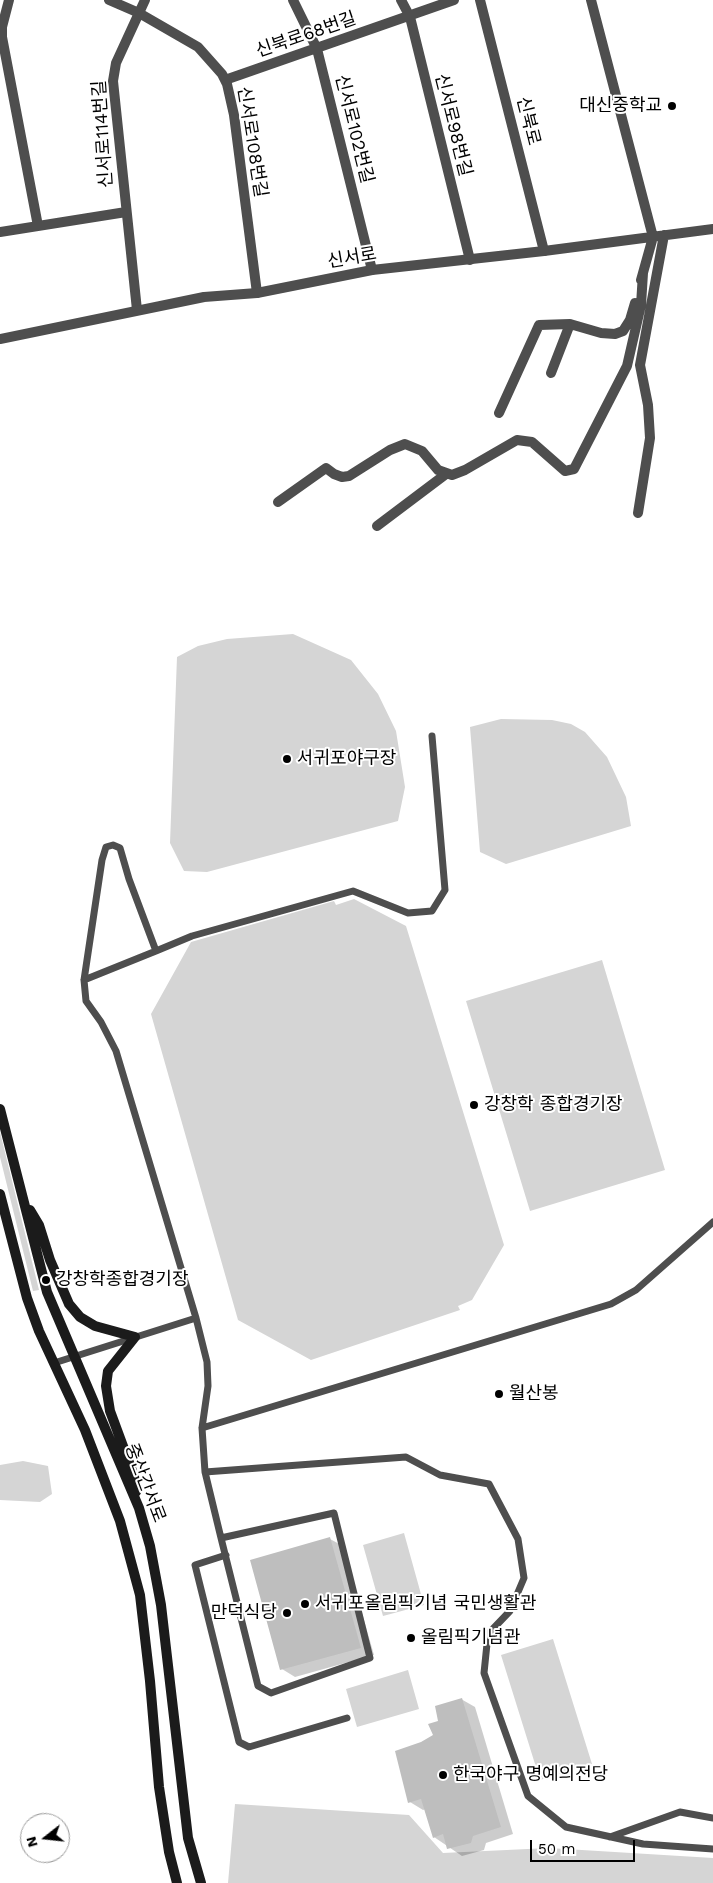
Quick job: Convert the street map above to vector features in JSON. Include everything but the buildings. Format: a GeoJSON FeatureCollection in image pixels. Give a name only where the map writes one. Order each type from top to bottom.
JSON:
{"type":"FeatureCollection","features":[{"type":"Feature","properties":{"kind":"main road","name":"중산간서로"},"geometry":{"type":"LineString","coordinates":[[0,1109],[47,1292],[76,1356],[139,1508],[150,1546],[161,1605],[188,1838],[201,1883]]}},
{"type":"Feature","properties":{"kind":"main road","name":"중산간서로"},"geometry":{"type":"LineString","coordinates":[[0,1194],[27,1298],[85,1430],[120,1521],[140,1595],[159,1787],[169,1852],[177,1883]]}},
{"type":"Feature","properties":{"kind":"main road"},"geometry":{"type":"LineString","coordinates":[[25,1202],[39,1225],[50,1260],[69,1304],[80,1316],[95,1326],[136,1338],[108,1371],[106,1386],[110,1411],[134,1476],[139,1508]]}},
{"type":"Feature","properties":{"kind":"street"},"geometry":{"type":"LineString","coordinates":[[9,0],[2,27],[2,37],[38,226]]}},
{"type":"Feature","properties":{"kind":"street","name":"신서로108번길"},"geometry":{"type":"LineString","coordinates":[[110,0],[139,13],[198,47],[209,58],[225,80],[232,99],[257,293]]}},
{"type":"Feature","properties":{"kind":"street","name":"신서로114번길"},"geometry":{"type":"LineString","coordinates":[[137,310],[113,81],[116,63],[145,0]]}},
{"type":"Feature","properties":{"kind":"street","name":"신서로102번길"},"geometry":{"type":"LineString","coordinates":[[293,0],[317,48],[372,270]]}},
{"type":"Feature","properties":{"kind":"street","name":"신서로98번길"},"geometry":{"type":"LineString","coordinates":[[401,0],[410,16],[470,260]]}},
{"type":"Feature","properties":{"kind":"street","name":"신북로68번길"},"geometry":{"type":"LineString","coordinates":[[225,80],[454,0]]}},
{"type":"Feature","properties":{"kind":"street","name":"신북로"},"geometry":{"type":"LineString","coordinates":[[480,0],[544,251]]}},
{"type":"Feature","properties":{"kind":"street"},"geometry":{"type":"LineString","coordinates":[[499,413],[539,325],[570,324],[601,333],[615,334],[622,332],[630,320],[653,237],[591,0]]}},
{"type":"Feature","properties":{"kind":"street","name":"신서로114번길"},"geometry":{"type":"LineString","coordinates":[[0,232],[126,212]]}},
{"type":"Feature","properties":{"kind":"street","name":"신서로"},"geometry":{"type":"LineString","coordinates":[[0,339],[204,297],[257,293],[372,270],[470,260],[713,229]]}},
{"type":"Feature","properties":{"kind":"street"},"geometry":{"type":"LineString","coordinates":[[638,513],[650,438],[648,404],[640,365],[664,235]]}},
{"type":"Feature","properties":{"kind":"street"},"geometry":{"type":"LineString","coordinates":[[278,502],[326,468],[342,477],[349,476],[390,450],[405,444],[422,452],[438,470],[452,475],[465,470],[517,440],[532,442],[565,472],[574,469],[627,366],[641,305],[643,273]]}},
{"type":"Feature","properties":{"kind":"street"},"geometry":{"type":"LineString","coordinates":[[551,372],[570,324]]}},
{"type":"Feature","properties":{"kind":"street"},"geometry":{"type":"LineString","coordinates":[[377,526],[446,474]]}},
{"type":"Feature","properties":{"kind":"lane"},"geometry":{"type":"LineString","coordinates":[[84,980],[192,936],[353,890],[408,913],[432,911],[445,890],[432,736]]}},
{"type":"Feature","properties":{"kind":"lane"},"geometry":{"type":"LineString","coordinates":[[156,951],[129,879],[120,848],[114,845],[106,847],[102,860],[84,980],[86,1001],[101,1022],[116,1051],[196,1318],[207,1362],[208,1386],[202,1428],[206,1472],[226,1555],[258,1686],[271,1693],[370,1658],[334,1513],[222,1538]]}},
{"type":"Feature","properties":{"kind":"lane"},"geometry":{"type":"LineString","coordinates":[[202,1428],[611,1304],[636,1290],[713,1222]]}},
{"type":"Feature","properties":{"kind":"lane"},"geometry":{"type":"LineString","coordinates":[[54,1363],[196,1318]]}},
{"type":"Feature","properties":{"kind":"lane"},"geometry":{"type":"LineString","coordinates":[[206,1472],[406,1457],[440,1475],[489,1484],[518,1539],[524,1578],[510,1611],[488,1634],[484,1674],[528,1796],[566,1827],[643,1844],[713,1849]]}},
{"type":"Feature","properties":{"kind":"lane"},"geometry":{"type":"LineString","coordinates":[[226,1555],[195,1565],[239,1742],[249,1747],[347,1718]]}},
{"type":"Feature","properties":{"kind":"lane"},"geometry":{"type":"LineString","coordinates":[[610,1837],[680,1812],[713,1818]]}},
{"type":"Feature","properties":{"kind":"shaded area","name":"서귀포야구장"},"geometry":{"type":"Polygon","coordinates":[[[293,634],[351,660],[378,694],[396,731],[405,787],[398,821],[207,872],[184,871],[170,843],[177,657],[198,646],[227,639],[293,634]]]}},
{"type":"Feature","properties":{"kind":"shaded area"},"geometry":{"type":"Polygon","coordinates":[[[501,719],[552,720],[571,724],[585,732],[607,757],[626,797],[631,826],[506,864],[480,852],[470,727],[501,719]]]}},
{"type":"Feature","properties":{"kind":"shaded area"},"geometry":{"type":"Polygon","coordinates":[[[354,899],[406,926],[504,1245],[472,1300],[458,1306],[460,1310],[311,1360],[238,1320],[151,1014],[191,942],[334,901],[336,905],[354,899]]]}},
{"type":"Feature","properties":{"kind":"shaded area"},"geometry":{"type":"Polygon","coordinates":[[[602,960],[665,1170],[530,1211],[466,1001],[602,960]]]}},
{"type":"Feature","properties":{"kind":"shaded area"},"geometry":{"type":"Polygon","coordinates":[[[0,1132],[39,1290],[33,1291],[0,1157],[0,1132]]]}},
{"type":"Feature","properties":{"kind":"shaded area"},"geometry":{"type":"Polygon","coordinates":[[[23,1461],[48,1466],[52,1494],[40,1502],[0,1500],[0,1465],[23,1461]]]}},
{"type":"Feature","properties":{"kind":"shaded area"},"geometry":{"type":"Polygon","coordinates":[[[404,1533],[424,1605],[383,1616],[363,1545],[404,1533]]]}},
{"type":"Feature","properties":{"kind":"shaded area"},"geometry":{"type":"Polygon","coordinates":[[[553,1639],[592,1764],[540,1780],[501,1655],[553,1639]]]}},
{"type":"Feature","properties":{"kind":"shaded area"},"geometry":{"type":"Polygon","coordinates":[[[408,1670],[419,1709],[357,1727],[346,1689],[408,1670]]]}},
{"type":"Feature","properties":{"kind":"shaded area"},"geometry":{"type":"Polygon","coordinates":[[[235,1804],[409,1815],[443,1853],[549,1848],[713,1858],[713,1883],[228,1883],[235,1804]]]}},
{"type":"Feature","properties":{"kind":"place","name":"대신중학교"},"geometry":{"type":"Point","coordinates":[672,106]}},
{"type":"Feature","properties":{"kind":"place","name":"서귀포야구장"},"geometry":{"type":"Point","coordinates":[287,759]}},
{"type":"Feature","properties":{"kind":"place","name":"강창학 종합경기장"},"geometry":{"type":"Point","coordinates":[474,1105]}},
{"type":"Feature","properties":{"kind":"place","name":"강창학종합경기장"},"geometry":{"type":"Point","coordinates":[46,1280]}},
{"type":"Feature","properties":{"kind":"place","name":"월산봉"},"geometry":{"type":"Point","coordinates":[499,1394]}},
{"type":"Feature","properties":{"kind":"place","name":"서귀포올림픽기념 국민생활관"},"geometry":{"type":"Point","coordinates":[305,1604]}},
{"type":"Feature","properties":{"kind":"place","name":"만덕식당"},"geometry":{"type":"Point","coordinates":[287,1613]}},
{"type":"Feature","properties":{"kind":"place","name":"올림픽기념관"},"geometry":{"type":"Point","coordinates":[411,1638]}},
{"type":"Feature","properties":{"kind":"place","name":"한국야구 명예의전당"},"geometry":{"type":"Point","coordinates":[443,1775]}}]}
